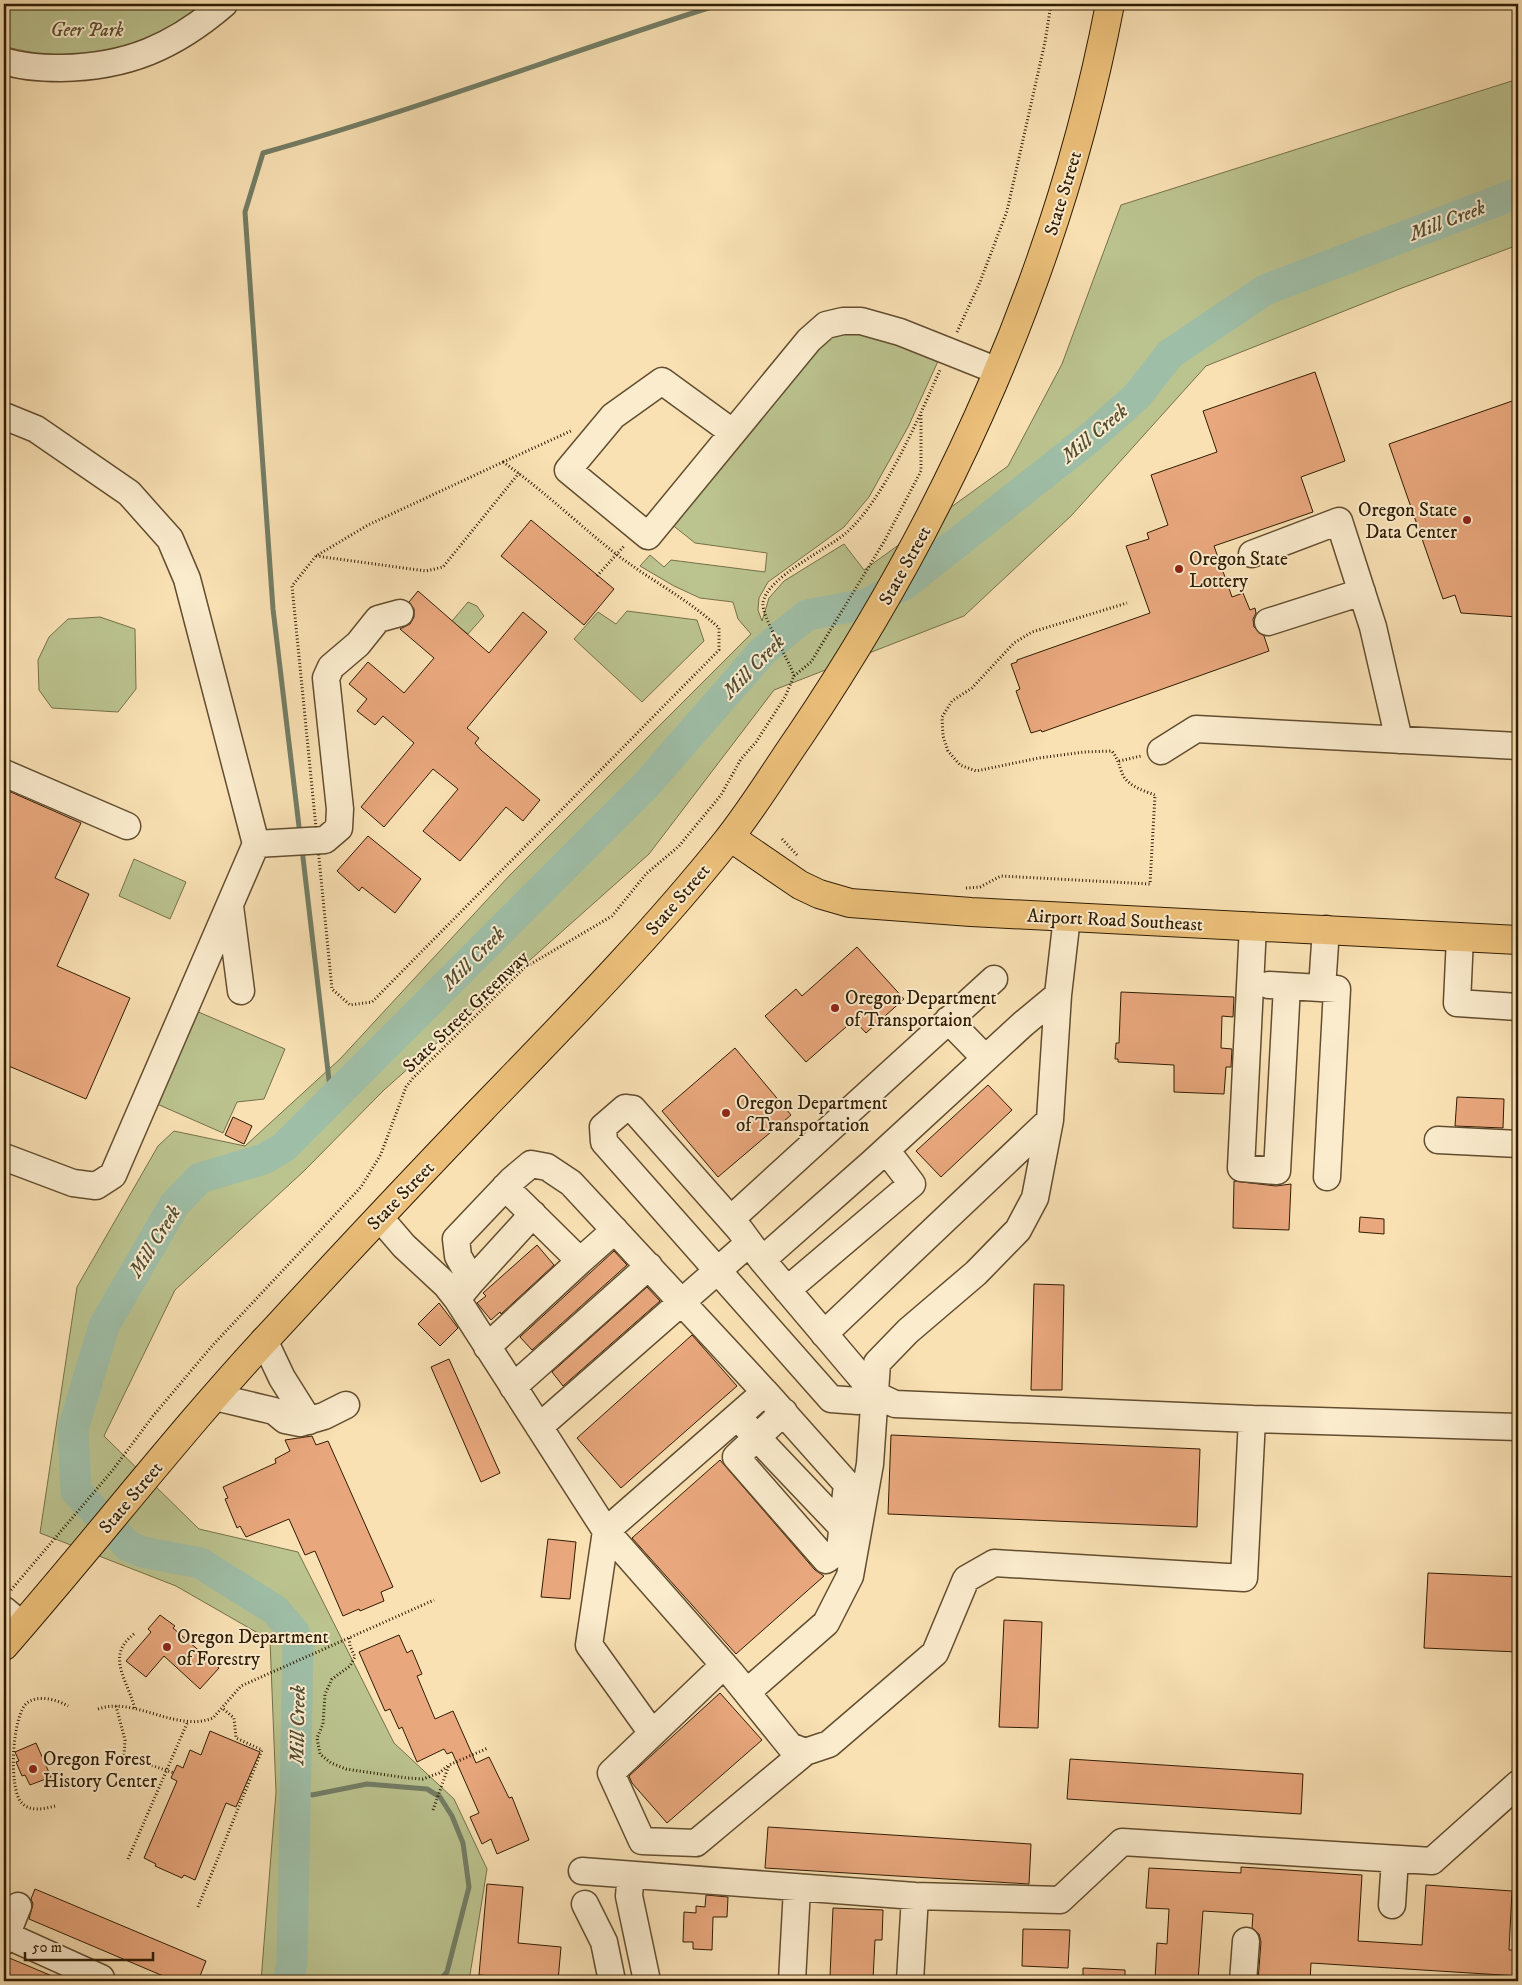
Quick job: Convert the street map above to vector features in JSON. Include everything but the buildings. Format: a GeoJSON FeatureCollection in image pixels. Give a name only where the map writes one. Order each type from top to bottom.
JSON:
{"type":"FeatureCollection","features":[{"type":"Feature","properties":{"kind":"main road","name":"State Street"},"geometry":{"type":"LineString","coordinates":[[4,1646],[12,1609],[74,1563],[264,1340],[572,1015],[691,884],[730,837],[851,657],[907,562],[933,513],[998,371],[1054,219],[1090,96],[1110,4]]}},
{"type":"Feature","properties":{"kind":"main road","name":"Airport Road Southeast"},"geometry":{"type":"LineString","coordinates":[[730,837],[800,885],[842,901],[889,907],[1518,940]]}},
{"type":"Feature","properties":{"kind":"street"},"geometry":{"type":"LineString","coordinates":[[4,61],[32,67],[84,68],[113,64],[143,55],[176,40],[224,4]]}},
{"type":"Feature","properties":{"kind":"street"},"geometry":{"type":"LineString","coordinates":[[732,432],[662,381],[613,416],[568,470],[648,536],[809,340],[826,326],[843,321],[861,321],[900,332],[998,371]]}},
{"type":"Feature","properties":{"kind":"street"},"geometry":{"type":"LineString","coordinates":[[4,416],[36,429],[129,492],[170,539],[187,579],[256,844],[113,1174],[96,1186],[73,1183],[4,1157]]}},
{"type":"Feature","properties":{"kind":"street"},"geometry":{"type":"LineString","coordinates":[[1252,554],[1339,521],[1372,627],[1399,740]]}},
{"type":"Feature","properties":{"kind":"street"},"geometry":{"type":"LineString","coordinates":[[1268,622],[1362,592]]}},
{"type":"Feature","properties":{"kind":"street"},"geometry":{"type":"LineString","coordinates":[[256,844],[325,840],[339,828],[340,809],[326,678],[331,667],[358,644],[378,619],[400,613]]}},
{"type":"Feature","properties":{"kind":"street"},"geometry":{"type":"LineString","coordinates":[[1161,751],[1196,729],[1518,746]]}},
{"type":"Feature","properties":{"kind":"street"},"geometry":{"type":"LineString","coordinates":[[4,773],[127,826]]}},
{"type":"Feature","properties":{"kind":"street"},"geometry":{"type":"LineString","coordinates":[[230,906],[241,991]]}},
{"type":"Feature","properties":{"kind":"street"},"geometry":{"type":"LineString","coordinates":[[747,1692],[826,1623],[850,1576],[870,1464],[877,1363],[908,1331],[976,1273],[1018,1230],[1035,1198],[1050,1120],[1058,995],[1067,917]]}},
{"type":"Feature","properties":{"kind":"street"},"geometry":{"type":"LineString","coordinates":[[1253,926],[1241,1168],[1277,1171],[1287,986]]}},
{"type":"Feature","properties":{"kind":"street"},"geometry":{"type":"LineString","coordinates":[[1322,988],[1326,929]]}},
{"type":"Feature","properties":{"kind":"street"},"geometry":{"type":"LineString","coordinates":[[1460,937],[1457,1003],[1518,1007]]}},
{"type":"Feature","properties":{"kind":"street"},"geometry":{"type":"LineString","coordinates":[[745,1238],[948,1020],[994,978]]}},
{"type":"Feature","properties":{"kind":"street"},"geometry":{"type":"LineString","coordinates":[[1251,984],[1337,989],[1327,1177]]}},
{"type":"Feature","properties":{"kind":"street"},"geometry":{"type":"LineString","coordinates":[[539,1427],[682,1304],[713,1263],[745,1238],[886,1150],[1058,995]]}},
{"type":"Feature","properties":{"kind":"street"},"geometry":{"type":"LineString","coordinates":[[948,1020],[986,1058]]}},
{"type":"Feature","properties":{"kind":"street"},"geometry":{"type":"LineString","coordinates":[[876,1395],[858,1401],[831,1399],[713,1263],[604,1142],[603,1127],[625,1108],[633,1109],[745,1238],[876,1395],[895,1404],[1518,1428]]}},
{"type":"Feature","properties":{"kind":"street"},"geometry":{"type":"LineString","coordinates":[[824,1334],[1050,1120]]}},
{"type":"Feature","properties":{"kind":"street"},"geometry":{"type":"LineString","coordinates":[[1438,1140],[1518,1144]]}},
{"type":"Feature","properties":{"kind":"street"},"geometry":{"type":"LineString","coordinates":[[787,1290],[912,1184],[886,1150]]}},
{"type":"Feature","properties":{"kind":"street"},"geometry":{"type":"LineString","coordinates":[[784,1412],[736,1457],[826,1560],[840,1550],[847,1484],[784,1412],[571,1182],[547,1167],[531,1164],[505,1187],[456,1239],[465,1290],[488,1347],[606,1531],[724,1665],[790,1746],[805,1752]]}},
{"type":"Feature","properties":{"kind":"street"},"geometry":{"type":"LineString","coordinates":[[505,1187],[580,1261]]}},
{"type":"Feature","properties":{"kind":"street"},"geometry":{"type":"LineString","coordinates":[[465,1290],[533,1214]]}},
{"type":"Feature","properties":{"kind":"street"},"geometry":{"type":"LineString","coordinates":[[379,1217],[404,1246],[446,1285],[465,1290]]}},
{"type":"Feature","properties":{"kind":"street"},"geometry":{"type":"LineString","coordinates":[[488,1347],[615,1230]]}},
{"type":"Feature","properties":{"kind":"street"},"geometry":{"type":"LineString","coordinates":[[513,1387],[648,1266]]}},
{"type":"Feature","properties":{"kind":"street"},"geometry":{"type":"LineString","coordinates":[[264,1340],[282,1378],[310,1421]]}},
{"type":"Feature","properties":{"kind":"street"},"geometry":{"type":"LineString","coordinates":[[652,1733],[589,1645],[606,1531],[765,1392]]}},
{"type":"Feature","properties":{"kind":"street"},"geometry":{"type":"LineString","coordinates":[[215,1397],[274,1411],[284,1420],[300,1423],[310,1421],[346,1405]]}},
{"type":"Feature","properties":{"kind":"street"},"geometry":{"type":"LineString","coordinates":[[737,1416],[843,1528]]}},
{"type":"Feature","properties":{"kind":"street"},"geometry":{"type":"LineString","coordinates":[[724,1665],[611,1773],[642,1841],[696,1843],[805,1752],[829,1744],[935,1653],[966,1579],[994,1563],[1244,1578],[1252,1419]]}},
{"type":"Feature","properties":{"kind":"street"},"geometry":{"type":"LineString","coordinates":[[582,1871],[916,1896],[1060,1900],[1122,1842],[1432,1862],[1518,1784]]}},
{"type":"Feature","properties":{"kind":"street"},"geometry":{"type":"LineString","coordinates":[[1392,1905],[1395,1859]]}},
{"type":"Feature","properties":{"kind":"street"},"geometry":{"type":"LineString","coordinates":[[633,1875],[629,1896],[646,1981]]}},
{"type":"Feature","properties":{"kind":"street"},"geometry":{"type":"LineString","coordinates":[[792,1981],[797,1888]]}},
{"type":"Feature","properties":{"kind":"street"},"geometry":{"type":"LineString","coordinates":[[910,1981],[916,1896]]}},
{"type":"Feature","properties":{"kind":"street"},"geometry":{"type":"LineString","coordinates":[[585,1904],[604,1942],[612,1981]]}},
{"type":"Feature","properties":{"kind":"street"},"geometry":{"type":"LineString","coordinates":[[18,1906],[5,1938],[104,1980]]}},
{"type":"Feature","properties":{"kind":"street"},"geometry":{"type":"LineString","coordinates":[[1243,1981],[1246,1941]]}},
{"type":"Feature","properties":{"kind":"path"},"geometry":{"type":"LineString","coordinates":[[764,613],[790,663],[794,676],[811,662],[823,643],[885,540],[920,471],[921,411]]}},
{"type":"Feature","properties":{"kind":"path"},"geometry":{"type":"LineString","coordinates":[[503,462],[519,473],[617,555],[702,612],[719,628],[719,650],[372,1002],[350,1005],[332,989],[306,841],[292,586],[316,556],[368,525],[503,462],[579,428]]}},
{"type":"Feature","properties":{"kind":"path"},"geometry":{"type":"LineString","coordinates":[[316,556],[426,571],[443,567],[519,473]]}},
{"type":"Feature","properties":{"kind":"path"},"geometry":{"type":"LineString","coordinates":[[598,576],[639,529]]}},
{"type":"Feature","properties":{"kind":"path"},"geometry":{"type":"LineString","coordinates":[[964,888],[980,887],[1001,876],[1150,884],[1156,795],[1140,790],[1126,780],[1120,761],[1112,751],[1057,755],[976,771],[960,765],[948,751],[943,736],[942,717],[952,701],[972,688],[1014,643],[1032,632],[1127,603]]}},
{"type":"Feature","properties":{"kind":"path","name":"State Street Greenway"},"geometry":{"type":"LineString","coordinates":[[12,1609],[52,1540],[112,1471],[153,1416],[212,1346],[312,1237],[346,1204],[372,1172],[394,1124],[406,1087],[413,1078],[524,968],[612,916],[646,874],[679,846],[721,794],[741,760],[756,742],[785,697],[794,676]]}},
{"type":"Feature","properties":{"kind":"path"},"geometry":{"type":"LineString","coordinates":[[782,839],[804,859]]}},
{"type":"Feature","properties":{"kind":"path"},"geometry":{"type":"LineString","coordinates":[[98,1709],[111,1704],[188,1721],[207,1720],[213,1718],[241,1686],[434,1600]]}},
{"type":"Feature","properties":{"kind":"path"},"geometry":{"type":"LineString","coordinates":[[134,1634],[121,1647],[119,1655],[120,1668],[135,1710]]}},
{"type":"Feature","properties":{"kind":"path"},"geometry":{"type":"LineString","coordinates":[[349,1638],[355,1657],[350,1666],[332,1679],[325,1694],[323,1724],[317,1738],[320,1754],[331,1763],[346,1769],[422,1779],[439,1773],[449,1765],[488,1748]]}},
{"type":"Feature","properties":{"kind":"path"},"geometry":{"type":"LineString","coordinates":[[55,1806],[44,1809],[29,1808],[20,1803],[13,1780],[12,1769],[20,1718],[27,1703],[49,1699],[68,1706]]}},
{"type":"Feature","properties":{"kind":"path"},"geometry":{"type":"LineString","coordinates":[[116,1706],[125,1740],[124,1756],[174,1772]]}},
{"type":"Feature","properties":{"kind":"path"},"geometry":{"type":"LineString","coordinates":[[198,1907],[262,1750],[236,1738],[234,1718],[222,1708]]}},
{"type":"Feature","properties":{"kind":"path"},"geometry":{"type":"LineString","coordinates":[[128,1859],[188,1721]]}},
{"type":"Feature","properties":{"kind":"path"},"geometry":{"type":"LineString","coordinates":[[433,1810],[449,1765]]}},
{"type":"Feature","properties":{"kind":"green space","name":"Geer Park"},"geometry":{"type":"Polygon","coordinates":[[[4,4],[207,4],[161,32],[136,42],[84,54],[58,54],[31,52],[4,46],[4,4]]]}},
{"type":"Feature","properties":{"kind":"green space"},"geometry":{"type":"Polygon","coordinates":[[[1518,79],[1518,245],[1402,288],[1206,366],[1071,516],[964,616],[774,690],[649,854],[384,1090],[304,1171],[175,1290],[104,1436],[199,1529],[298,1552],[394,1743],[454,1799],[487,1869],[469,1981],[261,1981],[276,1792],[270,1640],[176,1586],[40,1533],[77,1287],[158,1146],[174,1131],[245,1146],[340,1059],[510,875],[751,634],[738,619],[733,602],[700,598],[674,586],[640,566],[650,555],[664,567],[671,560],[765,572],[767,553],[695,543],[670,523],[822,343],[838,334],[858,329],[939,359],[908,427],[869,497],[844,527],[768,582],[759,598],[758,610],[762,621],[769,598],[784,581],[844,544],[864,570],[1008,466],[1062,364],[1121,205],[1518,79]]]}},
{"type":"Feature","properties":{"kind":"green space"},"geometry":{"type":"Polygon","coordinates":[[[468,602],[477,606],[484,616],[468,634],[452,621],[468,602]]]}},
{"type":"Feature","properties":{"kind":"green space"},"geometry":{"type":"Polygon","coordinates":[[[627,611],[697,620],[704,641],[642,702],[574,639],[598,612],[616,624],[627,611]]]}},
{"type":"Feature","properties":{"kind":"green space"},"geometry":{"type":"Polygon","coordinates":[[[100,617],[135,629],[136,689],[118,712],[52,708],[39,690],[38,660],[49,637],[68,619],[100,617]]]}},
{"type":"Feature","properties":{"kind":"green space"},"geometry":{"type":"Polygon","coordinates":[[[134,859],[186,882],[170,919],[119,896],[134,859]]]}},
{"type":"Feature","properties":{"kind":"green space"},"geometry":{"type":"Polygon","coordinates":[[[196,1011],[285,1049],[264,1099],[237,1102],[223,1133],[157,1104],[196,1011]]]}},
{"type":"Feature","properties":{"kind":"waterway"},"geometry":{"type":"LineString","coordinates":[[300,835],[273,609],[245,212],[263,153],[435,100],[721,4]]}},
{"type":"Feature","properties":{"kind":"waterway","name":"Mill Creek"},"geometry":{"type":"LineString","coordinates":[[288,1981],[292,1964],[298,1647],[294,1632],[275,1610],[200,1563],[142,1552],[128,1546],[76,1491],[73,1429],[104,1326],[174,1205],[200,1178],[264,1159],[284,1147],[646,785],[763,651],[807,615],[866,604],[905,584],[1092,436],[1137,396],[1170,354],[1265,290],[1518,193]]}},
{"type":"Feature","properties":{"kind":"waterway"},"geometry":{"type":"LineString","coordinates":[[302,849],[331,1097]]}},
{"type":"Feature","properties":{"kind":"waterway"},"geometry":{"type":"LineString","coordinates":[[296,1789],[312,1795],[367,1784],[427,1789],[440,1797],[452,1816],[463,1843],[469,1887],[447,1972],[439,1981]]}},
{"type":"Feature","properties":{"kind":"place","name":"Oregon State Data Center"},"geometry":{"type":"Point","coordinates":[1467,520]}},
{"type":"Feature","properties":{"kind":"place","name":"Oregon State Lottery"},"geometry":{"type":"Point","coordinates":[1179,569]}},
{"type":"Feature","properties":{"kind":"place","name":"Oregon Department of Transportaion"},"geometry":{"type":"Point","coordinates":[835,1008]}},
{"type":"Feature","properties":{"kind":"place","name":"Oregon Department of Transportation"},"geometry":{"type":"Point","coordinates":[726,1113]}},
{"type":"Feature","properties":{"kind":"place","name":"Oregon Department of Forestry"},"geometry":{"type":"Point","coordinates":[167,1647]}},
{"type":"Feature","properties":{"kind":"place","name":"Oregon Forest History Center"},"geometry":{"type":"Point","coordinates":[33,1769]}}]}
